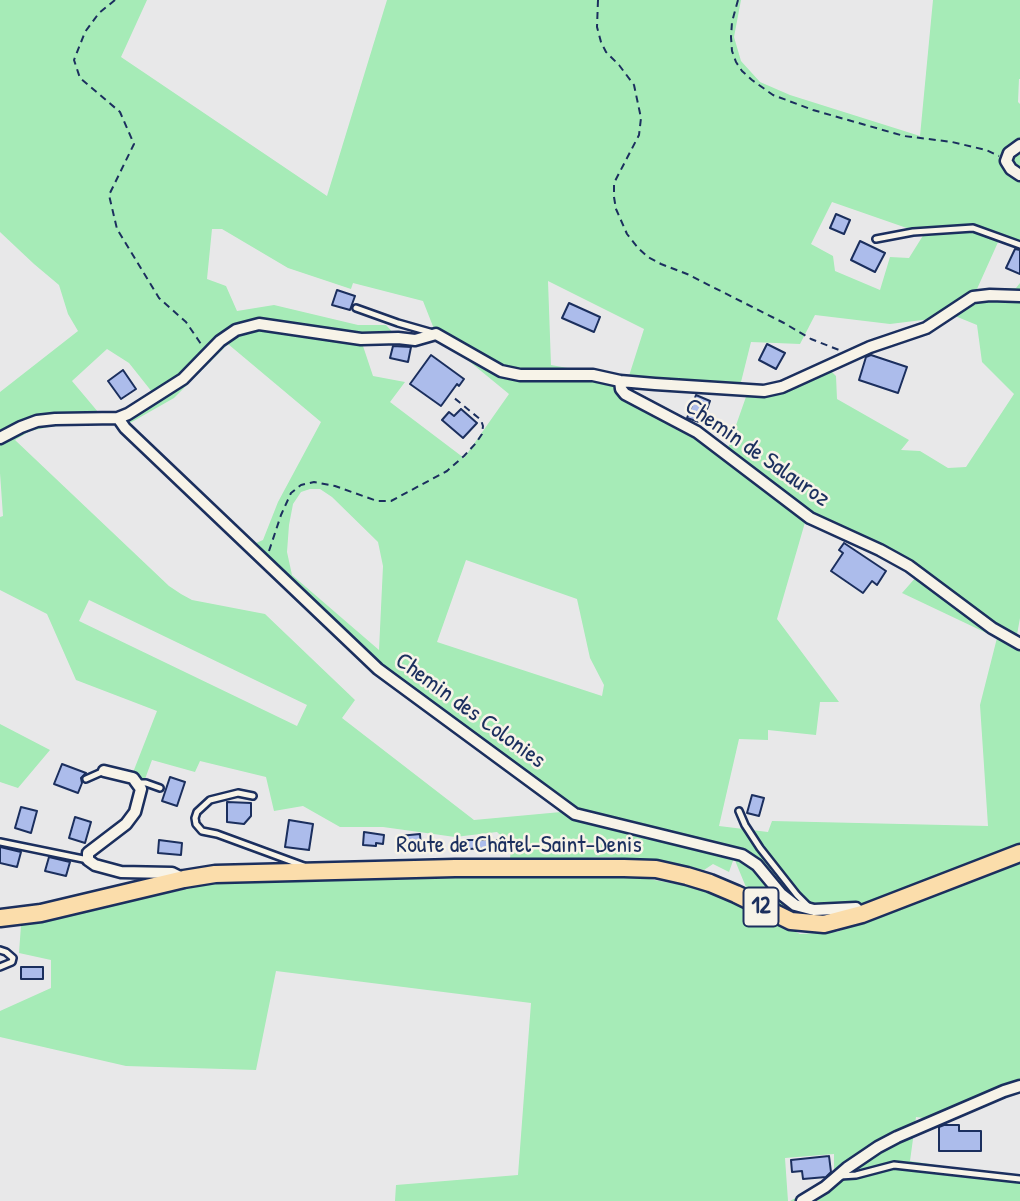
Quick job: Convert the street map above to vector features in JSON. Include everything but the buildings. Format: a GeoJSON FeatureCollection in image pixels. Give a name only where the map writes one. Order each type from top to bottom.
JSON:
{"type":"FeatureCollection","features":[{"type":"Feature","properties":{"kind":"main road","name":"Route de Châtel-Saint-Denis"},"geometry":{"type":"LineString","coordinates":[[0,918],[41,913],[215,874],[493,868],[656,869],[710,883],[791,920],[824,924],[862,914],[1020,853]]}},
{"type":"Feature","properties":{"kind":"street"},"geometry":{"type":"LineString","coordinates":[[1020,145],[1009,153],[1006,159],[1011,169],[1020,175]]}},
{"type":"Feature","properties":{"kind":"street"},"geometry":{"type":"LineString","coordinates":[[0,438],[37,421],[118,418],[128,414],[183,379],[220,341],[236,330],[259,324],[360,339],[415,340],[436,334],[500,371],[520,375],[593,375],[620,381],[764,391],[782,387],[870,347],[926,328],[974,297],[1020,296]]}},
{"type":"Feature","properties":{"kind":"street","name":"Chemin de Salauroz"},"geometry":{"type":"LineString","coordinates":[[620,381],[625,394],[697,432],[810,518],[909,566],[992,628],[1020,644]]}},
{"type":"Feature","properties":{"kind":"street","name":"Chemin des Colonies"},"geometry":{"type":"LineString","coordinates":[[118,418],[125,428],[378,669],[575,814],[742,855],[757,865],[781,894],[795,905],[812,910],[856,908],[862,914]]}},
{"type":"Feature","properties":{"kind":"street"},"geometry":{"type":"LineString","coordinates":[[104,771],[133,778],[142,789],[135,812],[126,824],[88,853],[88,860],[94,865],[121,872],[172,873],[184,879]]}},
{"type":"Feature","properties":{"kind":"street"},"geometry":{"type":"LineString","coordinates":[[802,1201],[878,1147],[1020,1086]]}},
{"type":"Feature","properties":{"kind":"lane"},"geometry":{"type":"LineString","coordinates":[[876,239],[913,232],[973,228],[1020,245]]}},
{"type":"Feature","properties":{"kind":"lane"},"geometry":{"type":"LineString","coordinates":[[356,308],[436,334]]}},
{"type":"Feature","properties":{"kind":"lane"},"geometry":{"type":"LineString","coordinates":[[86,779],[104,771]]}},
{"type":"Feature","properties":{"kind":"lane"},"geometry":{"type":"LineString","coordinates":[[137,783],[160,788]]}},
{"type":"Feature","properties":{"kind":"lane"},"geometry":{"type":"LineString","coordinates":[[253,796],[238,793],[210,800],[197,812],[194,818],[196,824],[202,831],[317,871]]}},
{"type":"Feature","properties":{"kind":"lane"},"geometry":{"type":"LineString","coordinates":[[739,811],[760,848],[812,910]]}},
{"type":"Feature","properties":{"kind":"lane"},"geometry":{"type":"LineString","coordinates":[[0,842],[88,860]]}},
{"type":"Feature","properties":{"kind":"lane"},"geometry":{"type":"LineString","coordinates":[[0,950],[13,958],[12,962],[0,967]]}},
{"type":"Feature","properties":{"kind":"lane"},"geometry":{"type":"LineString","coordinates":[[837,1176],[856,1175],[894,1166],[1020,1179]]}},
{"type":"Feature","properties":{"kind":"path"},"geometry":{"type":"LineString","coordinates":[[115,0],[99,13],[85,32],[74,61],[80,78],[120,112],[134,144],[109,195],[117,229],[159,298],[186,322],[208,353]]}},
{"type":"Feature","properties":{"kind":"path"},"geometry":{"type":"LineString","coordinates":[[598,0],[597,27],[601,42],[606,52],[634,85],[641,118],[639,135],[614,183],[616,209],[626,233],[648,257],[850,356]]}},
{"type":"Feature","properties":{"kind":"path"},"geometry":{"type":"LineString","coordinates":[[738,0],[731,37],[736,62],[752,80],[773,95],[813,110],[887,131],[986,150],[1006,159]]}},
{"type":"Feature","properties":{"kind":"path"},"geometry":{"type":"LineString","coordinates":[[264,561],[286,504],[291,494],[301,485],[314,482],[335,486],[377,501],[391,501],[440,475],[464,456],[481,434],[483,426],[481,420],[453,397]]}},
{"type":"Feature","properties":{"kind":"green space"},"geometry":{"type":"Polygon","coordinates":[[[0,0],[147,0],[121,57],[327,196],[387,0],[741,0],[734,37],[741,61],[760,82],[790,95],[920,136],[933,0],[1020,0],[1020,247],[999,240],[977,289],[1016,288],[1020,283],[1020,618],[1015,646],[1020,648],[1020,846],[935,876],[833,917],[799,914],[748,892],[734,858],[729,872],[713,864],[704,870],[668,862],[610,857],[510,860],[511,845],[497,832],[455,837],[383,827],[340,827],[303,806],[274,811],[266,777],[200,761],[195,772],[152,760],[145,779],[132,775],[157,711],[76,680],[47,614],[0,590],[0,517],[3,516],[0,392],[78,331],[68,314],[59,285],[0,232],[0,0]],[[832,202],[811,244],[833,256],[835,271],[880,290],[890,257],[909,258],[924,234],[832,202]],[[212,229],[207,279],[226,286],[237,311],[274,305],[358,325],[386,325],[398,338],[361,340],[373,376],[405,382],[390,402],[464,458],[509,394],[436,334],[423,301],[353,283],[351,289],[288,268],[222,229],[212,229]],[[548,281],[551,365],[628,379],[644,329],[548,281]],[[815,315],[800,344],[751,342],[739,390],[628,379],[624,388],[651,409],[703,432],[728,448],[747,394],[769,395],[830,370],[836,376],[837,399],[909,440],[901,450],[920,451],[948,468],[966,467],[1014,394],[982,362],[977,325],[955,316],[890,324],[815,315]],[[228,344],[174,398],[130,423],[128,414],[156,397],[129,363],[107,349],[72,381],[109,425],[49,427],[30,431],[15,440],[169,586],[192,600],[265,614],[355,700],[342,718],[474,820],[561,812],[371,670],[247,552],[254,544],[263,540],[278,502],[321,422],[228,344]],[[320,489],[301,492],[293,504],[287,552],[292,575],[379,650],[383,566],[378,542],[332,497],[320,489]],[[806,519],[777,619],[839,702],[820,702],[816,735],[768,730],[768,740],[739,739],[719,826],[768,832],[772,821],[988,826],[980,705],[997,638],[902,593],[917,576],[875,545],[806,519]],[[466,560],[437,642],[602,696],[604,685],[590,658],[577,599],[466,560]],[[89,600],[79,621],[297,726],[307,705],[89,600]]]}},
{"type":"Feature","properties":{"kind":"green space"},"geometry":{"type":"Polygon","coordinates":[[[0,724],[50,750],[18,788],[0,782],[0,724]]]}},
{"type":"Feature","properties":{"kind":"green space"},"geometry":{"type":"Polygon","coordinates":[[[1020,859],[1020,1088],[946,1121],[916,1117],[910,1161],[1020,1178],[1020,1201],[790,1201],[834,1177],[834,1154],[785,1158],[788,1201],[395,1201],[396,1185],[518,1175],[531,1003],[276,971],[256,1070],[126,1066],[0,1037],[0,1011],[51,988],[51,960],[19,953],[21,925],[219,882],[374,876],[633,876],[713,891],[800,934],[837,932],[1020,859]]]}}]}
